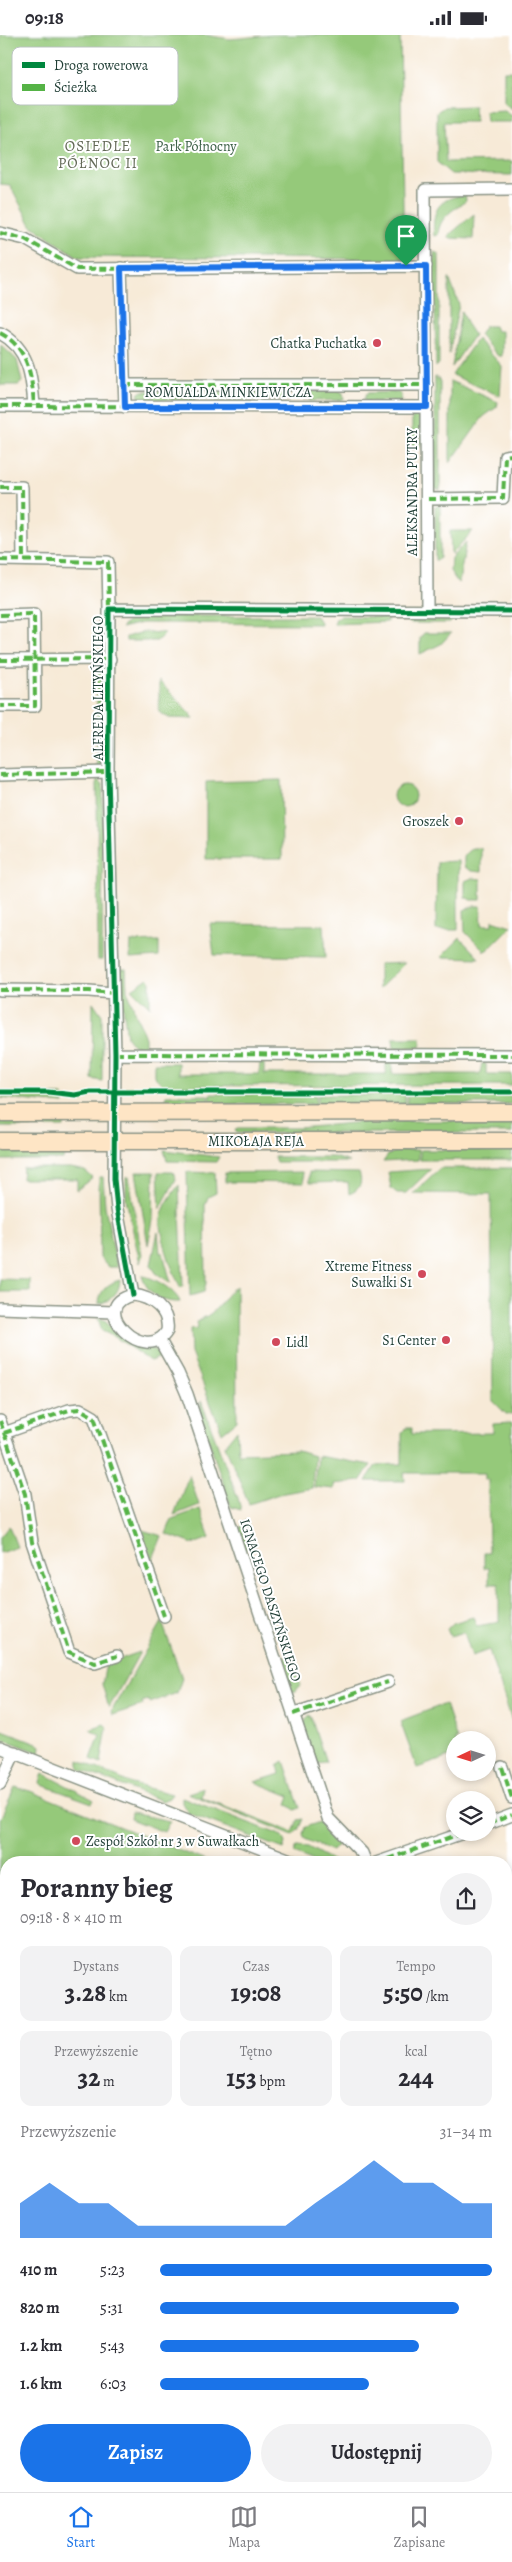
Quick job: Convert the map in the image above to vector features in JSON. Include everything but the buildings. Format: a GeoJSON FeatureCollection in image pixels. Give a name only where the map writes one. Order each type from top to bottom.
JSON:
{"type":"FeatureCollection","features":[{"type":"Feature","properties":{"kind":"street","name":"ALEKSANDRA PUTRY"},"geometry":{"type":"LineString","coordinates":[[427,610],[428,499],[425,190],[512,189]]}},
{"type":"Feature","properties":{"kind":"street"},"geometry":{"type":"LineString","coordinates":[[0,233],[25,239],[76,269],[426,266]]}},
{"type":"Feature","properties":{"kind":"street"},"geometry":{"type":"LineString","coordinates":[[121,268],[125,407]]}},
{"type":"Feature","properties":{"kind":"street"},"geometry":{"type":"LineString","coordinates":[[0,333],[17,346],[30,367],[34,406]]}},
{"type":"Feature","properties":{"kind":"street","name":"ROMUALDA MINKIEWICZA"},"geometry":{"type":"LineString","coordinates":[[124,385],[427,385]]}},
{"type":"Feature","properties":{"kind":"street","name":"ROMUALDA MINKIEWICZA"},"geometry":{"type":"LineString","coordinates":[[0,406],[427,407]]}},
{"type":"Feature","properties":{"kind":"street"},"geometry":{"type":"LineString","coordinates":[[428,499],[503,498],[505,456],[512,455]]}},
{"type":"Feature","properties":{"kind":"street"},"geometry":{"type":"LineString","coordinates":[[0,487],[22,487],[23,560]]}},
{"type":"Feature","properties":{"kind":"street"},"geometry":{"type":"LineString","coordinates":[[0,560],[108,562],[109,609]]}},
{"type":"Feature","properties":{"kind":"street","name":"ALFREDA LITYŃSKIEGO"},"geometry":{"type":"LineString","coordinates":[[133,1295],[117,1209],[114,1140],[115,1054],[108,772],[109,609],[512,611]]}},
{"type":"Feature","properties":{"kind":"street"},"geometry":{"type":"LineString","coordinates":[[0,615],[34,615],[35,706],[0,706]]}},
{"type":"Feature","properties":{"kind":"street"},"geometry":{"type":"LineString","coordinates":[[0,660],[110,659]]}},
{"type":"Feature","properties":{"kind":"street"},"geometry":{"type":"LineString","coordinates":[[0,775],[108,772]]}},
{"type":"Feature","properties":{"kind":"street"},"geometry":{"type":"LineString","coordinates":[[0,990],[113,993]]}},
{"type":"Feature","properties":{"kind":"street"},"geometry":{"type":"LineString","coordinates":[[115,1054],[512,1055]]}},
{"type":"Feature","properties":{"kind":"street","name":"MIKOŁAJA REJA"},"geometry":{"type":"LineString","coordinates":[[0,1113],[512,1113]]}},
{"type":"Feature","properties":{"kind":"street","name":"MIKOŁAJA REJA"},"geometry":{"type":"LineString","coordinates":[[0,1141],[512,1141]]}},
{"type":"Feature","properties":{"kind":"street"},"geometry":{"type":"LineString","coordinates":[[133,1295],[151,1300],[165,1315],[167,1331],[159,1339],[147,1341],[131,1336],[120,1327],[114,1312],[120,1300],[133,1295]]}},
{"type":"Feature","properties":{"kind":"street"},"geometry":{"type":"LineString","coordinates":[[0,1309],[114,1312]]}},
{"type":"Feature","properties":{"kind":"street","name":"IGNACEGO DASZYŃSKIEGO"},"geometry":{"type":"LineString","coordinates":[[159,1339],[178,1373],[187,1394],[328,1818],[363,1856]]}},
{"type":"Feature","properties":{"kind":"street"},"geometry":{"type":"LineString","coordinates":[[4,1433],[69,1410],[80,1409],[94,1417],[164,1616]]}},
{"type":"Feature","properties":{"kind":"street"},"geometry":{"type":"LineString","coordinates":[[0,1421],[25,1494],[32,1542],[69,1652],[94,1663],[117,1656]]}},
{"type":"Feature","properties":{"kind":"street"},"geometry":{"type":"LineString","coordinates":[[293,1714],[388,1682]]}},
{"type":"Feature","properties":{"kind":"street"},"geometry":{"type":"LineString","coordinates":[[0,1747],[280,1856]]}},
{"type":"Feature","properties":{"kind":"street"},"geometry":{"type":"LineString","coordinates":[[0,1783],[15,1752]]}},
{"type":"Feature","properties":{"kind":"street"},"geometry":{"type":"LineString","coordinates":[[502,1767],[512,1799]]}},
{"type":"Feature","properties":{"kind":"street"},"geometry":{"type":"LineString","coordinates":[[496,1821],[512,1815]]}},
{"type":"Feature","properties":{"kind":"street"},"geometry":{"type":"LineString","coordinates":[[396,1856],[446,1839]]}},
{"type":"Feature","properties":{"kind":"green space","name":"Park Północny"},"geometry":{"type":"Polygon","coordinates":[[[0,35],[204,35],[230,39],[272,35],[400,35],[404,259],[78,257],[31,225],[10,185],[0,184],[0,35]]]}},
{"type":"Feature","properties":{"kind":"green space"},"geometry":{"type":"Polygon","coordinates":[[[504,71],[512,71],[512,109],[504,103],[504,71]]]}},
{"type":"Feature","properties":{"kind":"green space"},"geometry":{"type":"Polygon","coordinates":[[[474,106],[475,122],[444,122],[446,162],[512,161],[512,175],[451,174],[437,162],[437,112],[444,107],[474,106]]]}},
{"type":"Feature","properties":{"kind":"green space"},"geometry":{"type":"Polygon","coordinates":[[[505,111],[512,116],[512,122],[486,122],[485,112],[505,111]]]}},
{"type":"Feature","properties":{"kind":"green space"},"geometry":{"type":"Polygon","coordinates":[[[465,195],[466,201],[447,215],[441,223],[438,235],[434,236],[434,219],[438,207],[448,199],[465,195]]]}},
{"type":"Feature","properties":{"kind":"green space"},"geometry":{"type":"Polygon","coordinates":[[[474,214],[473,239],[449,238],[449,235],[474,214]]]}},
{"type":"Feature","properties":{"kind":"green space"},"geometry":{"type":"Polygon","coordinates":[[[434,252],[439,254],[439,364],[436,367],[434,252]]]}},
{"type":"Feature","properties":{"kind":"green space"},"geometry":{"type":"Polygon","coordinates":[[[449,278],[459,304],[449,354],[449,278]]]}},
{"type":"Feature","properties":{"kind":"green space"},"geometry":{"type":"Polygon","coordinates":[[[461,311],[474,335],[452,367],[461,311]]]}},
{"type":"Feature","properties":{"kind":"green space"},"geometry":{"type":"Polygon","coordinates":[[[485,326],[494,326],[496,331],[502,331],[502,356],[498,356],[479,335],[485,326]]]}},
{"type":"Feature","properties":{"kind":"green space"},"geometry":{"type":"Polygon","coordinates":[[[477,339],[502,366],[500,396],[452,375],[477,339]]]}},
{"type":"Feature","properties":{"kind":"green space"},"geometry":{"type":"Polygon","coordinates":[[[1,345],[17,360],[22,382],[18,385],[0,385],[1,345]]]}},
{"type":"Feature","properties":{"kind":"green space"},"geometry":{"type":"Polygon","coordinates":[[[435,377],[440,380],[440,491],[435,488],[435,377]]]}},
{"type":"Feature","properties":{"kind":"green space"},"geometry":{"type":"Polygon","coordinates":[[[450,381],[498,402],[497,407],[483,417],[450,463],[450,381]]]}},
{"type":"Feature","properties":{"kind":"green space"},"geometry":{"type":"Polygon","coordinates":[[[338,390],[343,393],[344,400],[310,401],[307,398],[308,392],[338,390]]]}},
{"type":"Feature","properties":{"kind":"green space"},"geometry":{"type":"Polygon","coordinates":[[[142,391],[193,392],[195,400],[141,400],[138,394],[142,391]]]}},
{"type":"Feature","properties":{"kind":"green space"},"geometry":{"type":"Polygon","coordinates":[[[284,391],[286,399],[214,401],[211,397],[212,392],[284,391]]]}},
{"type":"Feature","properties":{"kind":"green space"},"geometry":{"type":"Polygon","coordinates":[[[396,392],[401,394],[401,401],[366,402],[364,399],[367,393],[396,392]]]}},
{"type":"Feature","properties":{"kind":"green space"},"geometry":{"type":"Polygon","coordinates":[[[412,413],[419,413],[421,416],[421,445],[418,449],[412,449],[412,413]]]}},
{"type":"Feature","properties":{"kind":"green space"},"geometry":{"type":"Polygon","coordinates":[[[440,505],[440,558],[435,560],[435,507],[440,505]]]}},
{"type":"Feature","properties":{"kind":"green space"},"geometry":{"type":"Polygon","coordinates":[[[450,531],[473,531],[451,554],[450,531]]]}},
{"type":"Feature","properties":{"kind":"green space"},"geometry":{"type":"Polygon","coordinates":[[[466,542],[458,583],[450,571],[451,558],[466,542]]]}},
{"type":"Feature","properties":{"kind":"green space"},"geometry":{"type":"Polygon","coordinates":[[[138,616],[316,616],[321,624],[142,623],[121,628],[129,620],[138,616]]]}},
{"type":"Feature","properties":{"kind":"green space"},"geometry":{"type":"Polygon","coordinates":[[[341,616],[387,617],[387,622],[334,624],[336,618],[341,616]]]}},
{"type":"Feature","properties":{"kind":"green space"},"geometry":{"type":"Polygon","coordinates":[[[403,617],[455,617],[450,623],[409,623],[403,617]]]}},
{"type":"Feature","properties":{"kind":"green space"},"geometry":{"type":"Polygon","coordinates":[[[143,632],[165,633],[157,641],[126,641],[126,637],[143,632]]]}},
{"type":"Feature","properties":{"kind":"green space"},"geometry":{"type":"Polygon","coordinates":[[[424,633],[451,633],[441,644],[420,654],[420,638],[424,633]]]}},
{"type":"Feature","properties":{"kind":"green space"},"geometry":{"type":"Polygon","coordinates":[[[97,666],[102,671],[102,765],[97,769],[97,666]]]}},
{"type":"Feature","properties":{"kind":"green space"},"geometry":{"type":"Polygon","coordinates":[[[159,681],[194,719],[169,718],[159,712],[159,681]]]}},
{"type":"Feature","properties":{"kind":"green space"},"geometry":{"type":"Polygon","coordinates":[[[97,779],[103,784],[102,960],[98,960],[97,779]]]}},
{"type":"Feature","properties":{"kind":"green space"},"geometry":{"type":"Polygon","coordinates":[[[281,780],[282,859],[206,859],[206,782],[281,780]]]}},
{"type":"Feature","properties":{"kind":"green space"},"geometry":{"type":"Polygon","coordinates":[[[404,785],[414,792],[415,796],[408,806],[404,807],[394,800],[393,796],[400,786],[404,785]]]}},
{"type":"Feature","properties":{"kind":"green space"},"geometry":{"type":"Polygon","coordinates":[[[472,848],[481,848],[481,872],[471,871],[464,867],[464,855],[472,848]]]}},
{"type":"Feature","properties":{"kind":"green space"},"geometry":{"type":"Polygon","coordinates":[[[458,861],[458,930],[436,930],[437,862],[458,861]]]}},
{"type":"Feature","properties":{"kind":"green space"},"geometry":{"type":"Polygon","coordinates":[[[472,878],[481,879],[481,900],[471,900],[465,897],[465,881],[472,878]]]}},
{"type":"Feature","properties":{"kind":"green space"},"geometry":{"type":"Polygon","coordinates":[[[474,906],[481,906],[482,925],[493,925],[493,920],[511,926],[484,951],[465,932],[464,910],[474,906]]]}},
{"type":"Feature","properties":{"kind":"green space"},"geometry":{"type":"Polygon","coordinates":[[[210,924],[324,925],[326,957],[214,955],[210,924]]]}},
{"type":"Feature","properties":{"kind":"green space"},"geometry":{"type":"Polygon","coordinates":[[[460,938],[479,958],[441,957],[460,938]]]}},
{"type":"Feature","properties":{"kind":"green space"},"geometry":{"type":"Polygon","coordinates":[[[159,941],[159,957],[130,959],[131,942],[159,941]]]}},
{"type":"Feature","properties":{"kind":"green space"},"geometry":{"type":"Polygon","coordinates":[[[405,963],[379,989],[379,964],[405,963]]]}},
{"type":"Feature","properties":{"kind":"green space"},"geometry":{"type":"Polygon","coordinates":[[[118,969],[126,969],[127,990],[145,1038],[145,1047],[134,1046],[127,1037],[118,969]]]}},
{"type":"Feature","properties":{"kind":"green space"},"geometry":{"type":"Polygon","coordinates":[[[148,978],[150,980],[150,1007],[132,989],[148,978]]]}},
{"type":"Feature","properties":{"kind":"green space"},"geometry":{"type":"Polygon","coordinates":[[[93,1002],[102,1015],[102,1081],[92,1079],[93,1002]]]}},
{"type":"Feature","properties":{"kind":"green space"},"geometry":{"type":"Polygon","coordinates":[[[393,1038],[421,1038],[421,1047],[394,1048],[393,1038]]]}},
{"type":"Feature","properties":{"kind":"green space"},"geometry":{"type":"Polygon","coordinates":[[[154,1063],[178,1063],[178,1074],[259,1074],[260,1063],[264,1063],[264,1074],[386,1074],[386,1063],[392,1063],[392,1074],[480,1074],[482,1063],[486,1064],[486,1074],[512,1074],[512,1085],[164,1086],[154,1076],[154,1063]]]}},
{"type":"Feature","properties":{"kind":"green space"},"geometry":{"type":"Polygon","coordinates":[[[5,1094],[63,1095],[64,1104],[1,1098],[5,1094]]]}},
{"type":"Feature","properties":{"kind":"green space"},"geometry":{"type":"Polygon","coordinates":[[[210,1094],[316,1095],[316,1104],[210,1104],[210,1094]]]}},
{"type":"Feature","properties":{"kind":"green space"},"geometry":{"type":"Polygon","coordinates":[[[166,1095],[208,1095],[208,1104],[164,1104],[166,1095]]]}},
{"type":"Feature","properties":{"kind":"green space"},"geometry":{"type":"Polygon","coordinates":[[[318,1095],[405,1095],[405,1104],[318,1104],[318,1095]]]}},
{"type":"Feature","properties":{"kind":"green space"},"geometry":{"type":"Polygon","coordinates":[[[407,1095],[512,1095],[512,1104],[407,1104],[407,1095]]]}},
{"type":"Feature","properties":{"kind":"green space"},"geometry":{"type":"Polygon","coordinates":[[[0,1121],[64,1121],[64,1127],[0,1127],[0,1121]]]}},
{"type":"Feature","properties":{"kind":"green space"},"geometry":{"type":"Polygon","coordinates":[[[374,1121],[512,1121],[512,1133],[237,1133],[235,1131],[237,1128],[299,1128],[374,1121]]]}},
{"type":"Feature","properties":{"kind":"green space"},"geometry":{"type":"Polygon","coordinates":[[[0,1150],[65,1150],[63,1160],[0,1160],[0,1150]]]}},
{"type":"Feature","properties":{"kind":"green space"},"geometry":{"type":"Polygon","coordinates":[[[164,1150],[219,1157],[216,1162],[167,1161],[164,1150]]]}},
{"type":"Feature","properties":{"kind":"green space"},"geometry":{"type":"Polygon","coordinates":[[[399,1150],[418,1150],[418,1160],[383,1162],[388,1155],[399,1150]]]}},
{"type":"Feature","properties":{"kind":"green space"},"geometry":{"type":"Polygon","coordinates":[[[420,1150],[512,1150],[512,1160],[420,1160],[420,1150]]]}},
{"type":"Feature","properties":{"kind":"green space"},"geometry":{"type":"Polygon","coordinates":[[[274,1157],[334,1157],[349,1162],[276,1162],[274,1157]]]}},
{"type":"Feature","properties":{"kind":"green space"},"geometry":{"type":"Polygon","coordinates":[[[23,1168],[71,1168],[85,1171],[93,1178],[77,1190],[77,1179],[22,1179],[23,1168]]]}},
{"type":"Feature","properties":{"kind":"green space"},"geometry":{"type":"Polygon","coordinates":[[[440,1168],[512,1168],[512,1414],[506,1414],[493,1401],[491,1194],[413,1193],[440,1168]]]}},
{"type":"Feature","properties":{"kind":"green space"},"geometry":{"type":"Polygon","coordinates":[[[431,1169],[406,1193],[397,1193],[391,1188],[388,1172],[431,1169]]]}},
{"type":"Feature","properties":{"kind":"green space"},"geometry":{"type":"Polygon","coordinates":[[[136,1172],[154,1172],[153,1220],[148,1245],[136,1172]]]}},
{"type":"Feature","properties":{"kind":"green space"},"geometry":{"type":"Polygon","coordinates":[[[158,1172],[173,1172],[176,1179],[160,1209],[158,1172]]]}},
{"type":"Feature","properties":{"kind":"green space"},"geometry":{"type":"Polygon","coordinates":[[[187,1172],[215,1173],[216,1193],[208,1197],[205,1205],[206,1283],[204,1292],[190,1296],[187,1172]]]}},
{"type":"Feature","properties":{"kind":"green space"},"geometry":{"type":"Polygon","coordinates":[[[302,1172],[304,1183],[225,1182],[225,1173],[302,1172]]]}},
{"type":"Feature","properties":{"kind":"green space"},"geometry":{"type":"Polygon","coordinates":[[[309,1172],[359,1173],[360,1186],[349,1194],[348,1182],[309,1183],[309,1172]]]}},
{"type":"Feature","properties":{"kind":"green space"},"geometry":{"type":"Polygon","coordinates":[[[99,1177],[103,1177],[105,1206],[117,1267],[108,1267],[100,1258],[99,1177]]]}},
{"type":"Feature","properties":{"kind":"green space"},"geometry":{"type":"Polygon","coordinates":[[[126,1177],[129,1177],[142,1256],[140,1263],[126,1199],[126,1177]]]}},
{"type":"Feature","properties":{"kind":"green space"},"geometry":{"type":"Polygon","coordinates":[[[179,1185],[183,1286],[181,1288],[171,1266],[161,1228],[165,1206],[179,1185]]]}},
{"type":"Feature","properties":{"kind":"green space"},"geometry":{"type":"Polygon","coordinates":[[[158,1232],[160,1253],[163,1253],[171,1283],[156,1273],[151,1265],[158,1232]]]}},
{"type":"Feature","properties":{"kind":"green space"},"geometry":{"type":"Polygon","coordinates":[[[142,1276],[164,1285],[180,1302],[167,1301],[156,1296],[147,1287],[142,1276]]]}},
{"type":"Feature","properties":{"kind":"green space"},"geometry":{"type":"Polygon","coordinates":[[[0,1279],[30,1280],[30,1292],[0,1292],[0,1279]]]}},
{"type":"Feature","properties":{"kind":"green space"},"geometry":{"type":"Polygon","coordinates":[[[120,1280],[120,1285],[114,1296],[99,1304],[102,1291],[112,1283],[120,1280]]]}},
{"type":"Feature","properties":{"kind":"green space"},"geometry":{"type":"Polygon","coordinates":[[[236,1286],[237,1421],[222,1433],[191,1353],[190,1329],[197,1328],[196,1321],[215,1310],[236,1286]]]}},
{"type":"Feature","properties":{"kind":"green space"},"geometry":{"type":"Polygon","coordinates":[[[98,1318],[106,1321],[122,1337],[153,1350],[161,1357],[150,1361],[115,1337],[102,1331],[98,1318]]]}},
{"type":"Feature","properties":{"kind":"green space"},"geometry":{"type":"Polygon","coordinates":[[[201,1401],[241,1510],[231,1507],[200,1414],[201,1401]]]}},
{"type":"Feature","properties":{"kind":"green space"},"geometry":{"type":"Polygon","coordinates":[[[512,1423],[512,1721],[489,1650],[472,1656],[464,1632],[450,1636],[447,1629],[453,1623],[473,1617],[477,1626],[499,1622],[499,1584],[489,1584],[489,1568],[484,1568],[484,1553],[489,1553],[488,1480],[485,1479],[485,1473],[404,1473],[405,1481],[366,1481],[376,1465],[402,1464],[402,1432],[406,1428],[412,1428],[412,1434],[493,1433],[493,1424],[512,1423]]]}},
{"type":"Feature","properties":{"kind":"green space"},"geometry":{"type":"Polygon","coordinates":[[[237,1430],[238,1453],[298,1451],[314,1456],[312,1488],[279,1494],[249,1504],[225,1445],[237,1430]]]}},
{"type":"Feature","properties":{"kind":"green space"},"geometry":{"type":"Polygon","coordinates":[[[317,1456],[371,1465],[360,1481],[334,1484],[334,1489],[314,1487],[317,1456]]]}},
{"type":"Feature","properties":{"kind":"green space"},"geometry":{"type":"Polygon","coordinates":[[[189,1475],[199,1505],[174,1515],[189,1475]]]}},
{"type":"Feature","properties":{"kind":"green space"},"geometry":{"type":"Polygon","coordinates":[[[200,1509],[210,1538],[193,1544],[166,1534],[172,1519],[200,1509]]]}},
{"type":"Feature","properties":{"kind":"green space"},"geometry":{"type":"Polygon","coordinates":[[[246,1520],[255,1548],[245,1549],[238,1530],[246,1520]]]}},
{"type":"Feature","properties":{"kind":"green space"},"geometry":{"type":"Polygon","coordinates":[[[9,1526],[17,1547],[0,1553],[0,1537],[9,1526]]]}},
{"type":"Feature","properties":{"kind":"green space"},"geometry":{"type":"Polygon","coordinates":[[[142,1530],[162,1536],[150,1566],[138,1531],[142,1530]]]}},
{"type":"Feature","properties":{"kind":"green space"},"geometry":{"type":"Polygon","coordinates":[[[162,1622],[182,1678],[177,1693],[150,1703],[148,1700],[142,1702],[143,1705],[112,1715],[111,1712],[162,1622]]]}},
{"type":"Feature","properties":{"kind":"green space"},"geometry":{"type":"Polygon","coordinates":[[[140,1652],[109,1708],[102,1684],[106,1664],[140,1652]]]}},
{"type":"Feature","properties":{"kind":"green space"},"geometry":{"type":"Polygon","coordinates":[[[290,1655],[300,1685],[296,1691],[292,1692],[281,1659],[290,1655]]]}},
{"type":"Feature","properties":{"kind":"green space"},"geometry":{"type":"Polygon","coordinates":[[[445,1704],[454,1731],[446,1731],[446,1758],[417,1768],[400,1721],[445,1704]]]}},
{"type":"Feature","properties":{"kind":"green space"},"geometry":{"type":"Polygon","coordinates":[[[310,1715],[326,1762],[316,1763],[306,1738],[304,1725],[310,1715]]]}},
{"type":"Feature","properties":{"kind":"green space"},"geometry":{"type":"Polygon","coordinates":[[[104,1724],[107,1727],[101,1763],[91,1759],[100,1735],[90,1729],[104,1724]]]}},
{"type":"Feature","properties":{"kind":"green space"},"geometry":{"type":"Polygon","coordinates":[[[0,1729],[37,1743],[41,1746],[40,1753],[0,1738],[0,1729]]]}},
{"type":"Feature","properties":{"kind":"green space"},"geometry":{"type":"Polygon","coordinates":[[[79,1760],[132,1784],[172,1794],[169,1798],[162,1801],[79,1769],[79,1760]]]}},
{"type":"Feature","properties":{"kind":"green space"},"geometry":{"type":"Polygon","coordinates":[[[284,1761],[300,1808],[295,1810],[287,1804],[290,1796],[255,1782],[280,1774],[278,1765],[284,1761]]]}},
{"type":"Feature","properties":{"kind":"green space"},"geometry":{"type":"Polygon","coordinates":[[[43,1773],[94,1800],[92,1803],[42,1785],[40,1783],[43,1773]]]}},
{"type":"Feature","properties":{"kind":"green space","name":"Zespół Szkół nr 3 w Suwałkach"},"geometry":{"type":"Polygon","coordinates":[[[15,1787],[30,1791],[193,1856],[0,1856],[0,1819],[15,1787]]]}},
{"type":"Feature","properties":{"kind":"green space"},"geometry":{"type":"Polygon","coordinates":[[[203,1788],[201,1797],[293,1832],[298,1820],[303,1819],[298,1830],[293,1835],[188,1793],[203,1788]]]}},
{"type":"Feature","properties":{"kind":"green space"},"geometry":{"type":"Polygon","coordinates":[[[182,1797],[283,1836],[286,1843],[284,1849],[188,1813],[182,1803],[182,1797]]]}},
{"type":"Feature","properties":{"kind":"green space"},"geometry":{"type":"Polygon","coordinates":[[[131,1813],[170,1821],[164,1832],[130,1819],[131,1813]]]}},
{"type":"Feature","properties":{"kind":"green space"},"geometry":{"type":"Polygon","coordinates":[[[320,1822],[339,1839],[337,1846],[332,1851],[305,1839],[303,1834],[305,1827],[320,1822]]]}},
{"type":"Feature","properties":{"kind":"green space"},"geometry":{"type":"Polygon","coordinates":[[[297,1846],[308,1847],[324,1856],[301,1856],[294,1853],[297,1846]]]}},
{"type":"Feature","properties":{"kind":"marked path"},"geometry":{"type":"LineString","coordinates":[[0,233],[25,239],[77,269],[426,266]]}},
{"type":"Feature","properties":{"kind":"marked path"},"geometry":{"type":"LineString","coordinates":[[121,268],[125,407]]}},
{"type":"Feature","properties":{"kind":"marked path"},"geometry":{"type":"LineString","coordinates":[[0,333],[10,339],[23,355],[30,374],[34,406]]}},
{"type":"Feature","properties":{"kind":"marked path"},"geometry":{"type":"LineString","coordinates":[[124,385],[427,385]]}},
{"type":"Feature","properties":{"kind":"marked path"},"geometry":{"type":"LineString","coordinates":[[0,406],[427,407]]}},
{"type":"Feature","properties":{"kind":"marked path"},"geometry":{"type":"LineString","coordinates":[[428,499],[503,498],[505,456],[512,455]]}},
{"type":"Feature","properties":{"kind":"marked path"},"geometry":{"type":"LineString","coordinates":[[0,487],[22,487],[23,560]]}},
{"type":"Feature","properties":{"kind":"marked path"},"geometry":{"type":"LineString","coordinates":[[0,560],[108,562],[109,609]]}},
{"type":"Feature","properties":{"kind":"marked path"},"geometry":{"type":"LineString","coordinates":[[0,615],[34,614],[35,706],[0,706]]}},
{"type":"Feature","properties":{"kind":"marked path"},"geometry":{"type":"LineString","coordinates":[[0,660],[110,659]]}},
{"type":"Feature","properties":{"kind":"marked path"},"geometry":{"type":"LineString","coordinates":[[0,775],[108,772]]}},
{"type":"Feature","properties":{"kind":"marked path"},"geometry":{"type":"LineString","coordinates":[[0,990],[113,993]]}},
{"type":"Feature","properties":{"kind":"marked path"},"geometry":{"type":"LineString","coordinates":[[115,1054],[512,1055]]}},
{"type":"Feature","properties":{"kind":"marked path"},"geometry":{"type":"LineString","coordinates":[[4,1433],[69,1410],[80,1409],[94,1417],[164,1616]]}},
{"type":"Feature","properties":{"kind":"marked path"},"geometry":{"type":"LineString","coordinates":[[0,1421],[25,1494],[32,1542],[69,1652],[95,1663],[117,1656]]}},
{"type":"Feature","properties":{"kind":"marked path"},"geometry":{"type":"LineString","coordinates":[[293,1714],[388,1682]]}},
{"type":"Feature","properties":{"kind":"marked path"},"geometry":{"type":"LineString","coordinates":[[502,1767],[512,1798]]}},
{"type":"Feature","properties":{"kind":"marked path"},"geometry":{"type":"LineString","coordinates":[[496,1821],[512,1815]]}},
{"type":"Feature","properties":{"kind":"marked path"},"geometry":{"type":"LineString","coordinates":[[396,1856],[446,1839]]}},
{"type":"Feature","properties":{"kind":"cycle path"},"geometry":{"type":"LineString","coordinates":[[133,1295],[117,1209],[114,1179],[115,1054],[108,772],[109,609],[512,611]]}},
{"type":"Feature","properties":{"kind":"cycle path"},"geometry":{"type":"LineString","coordinates":[[0,1092],[48,1092],[75,1095],[90,1092],[512,1092]]}},
{"type":"Feature","properties":{"kind":"place","name":"Chatka Puchatka"},"geometry":{"type":"Point","coordinates":[377,343]}},
{"type":"Feature","properties":{"kind":"place","name":"Groszek"},"geometry":{"type":"Point","coordinates":[459,821]}},
{"type":"Feature","properties":{"kind":"place","name":"Xtreme Fitness Suwałki S1"},"geometry":{"type":"Point","coordinates":[422,1274]}},
{"type":"Feature","properties":{"kind":"place","name":"S1 Center"},"geometry":{"type":"Point","coordinates":[446,1340]}},
{"type":"Feature","properties":{"kind":"place","name":"Lidl"},"geometry":{"type":"Point","coordinates":[276,1342]}},
{"type":"Feature","properties":{"kind":"place","name":"Zespół Szkół nr 3 w Suwałkach"},"geometry":{"type":"Point","coordinates":[76,1841]}},
{"type":"Feature","properties":{"kind":"district","name":"OSIEDLE PÓŁNOC II"},"geometry":{"type":"Point","coordinates":[98,154]}},
{"type":"Feature","properties":{"kind":"route"},"geometry":{"type":"LineString","coordinates":[[406,266],[426,266],[427,407],[125,407],[121,268],[406,266]]}}]}
